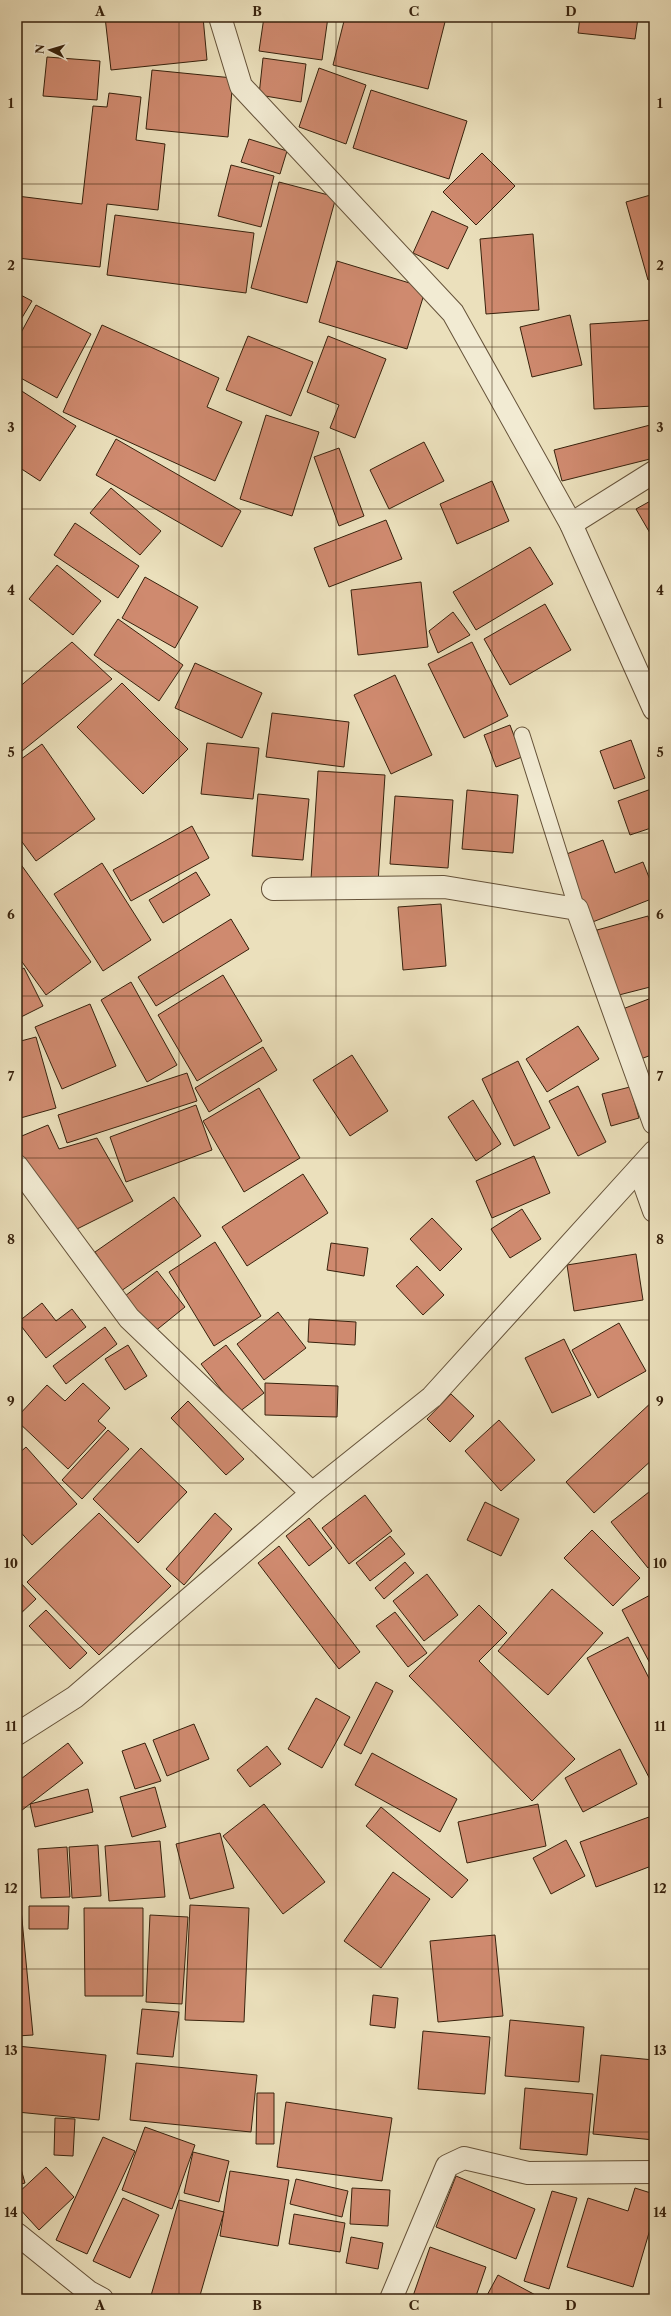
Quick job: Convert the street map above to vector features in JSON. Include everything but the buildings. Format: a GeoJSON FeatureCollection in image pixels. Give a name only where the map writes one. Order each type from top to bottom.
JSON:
{"type":"FeatureCollection","features":[{"type":"Feature","properties":{"kind":"street"},"geometry":{"type":"LineString","coordinates":[[220,17],[241,86],[453,313],[571,524],[654,709]]}},
{"type":"Feature","properties":{"kind":"street"},"geometry":{"type":"LineString","coordinates":[[571,524],[654,472]]}},
{"type":"Feature","properties":{"kind":"street"},"geometry":{"type":"LineString","coordinates":[[273,889],[444,887],[577,909],[654,1123]]}},
{"type":"Feature","properties":{"kind":"street"},"geometry":{"type":"LineString","coordinates":[[17,1734],[75,1697],[312,1493],[432,1397],[654,1152]]}},
{"type":"Feature","properties":{"kind":"street"},"geometry":{"type":"LineString","coordinates":[[17,1166],[129,1318],[312,1493]]}},
{"type":"Feature","properties":{"kind":"street"},"geometry":{"type":"LineString","coordinates":[[638,1169],[654,1210]]}},
{"type":"Feature","properties":{"kind":"street"},"geometry":{"type":"LineString","coordinates":[[391,2299],[447,2166],[454,2162],[464,2158],[528,2174],[654,2172]]}},
{"type":"Feature","properties":{"kind":"street"},"geometry":{"type":"LineString","coordinates":[[17,2234],[89,2292],[102,2299]]}},
{"type":"Feature","properties":{"kind":"lane"},"geometry":{"type":"LineString","coordinates":[[522,736],[577,909]]}}]}
